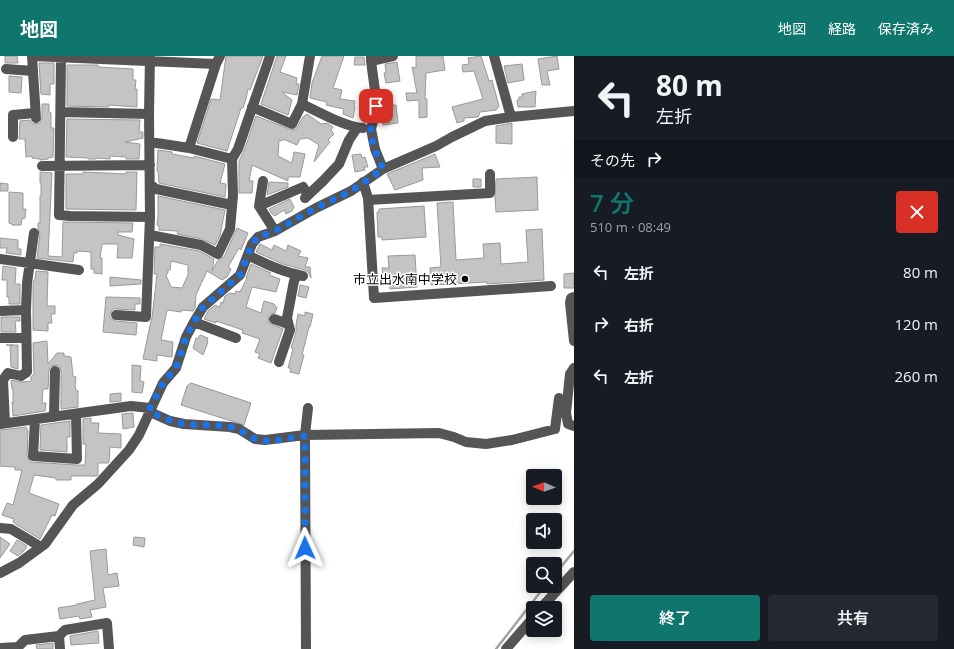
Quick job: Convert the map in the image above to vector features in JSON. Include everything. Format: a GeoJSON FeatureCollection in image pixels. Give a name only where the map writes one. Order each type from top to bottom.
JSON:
{"type":"FeatureCollection","features":[{"type":"Feature","properties":{"kind":"street"},"geometry":{"type":"LineString","coordinates":[[13,137],[13,115],[35,116],[32,56],[61,58],[218,60],[189,148]]}},
{"type":"Feature","properties":{"kind":"street"},"geometry":{"type":"LineString","coordinates":[[150,235],[201,245],[218,254],[230,229],[234,187],[232,158],[238,149],[270,56]]}},
{"type":"Feature","properties":{"kind":"street"},"geometry":{"type":"LineString","coordinates":[[252,108],[292,124],[302,104],[310,56]]}},
{"type":"Feature","properties":{"kind":"street"},"geometry":{"type":"LineString","coordinates":[[383,169],[375,149],[371,129],[375,114],[376,98],[371,59],[393,56]]}},
{"type":"Feature","properties":{"kind":"street"},"geometry":{"type":"LineString","coordinates":[[495,57],[510,117]]}},
{"type":"Feature","properties":{"kind":"street"},"geometry":{"type":"LineString","coordinates":[[61,58],[59,215],[150,217]]}},
{"type":"Feature","properties":{"kind":"street"},"geometry":{"type":"LineString","coordinates":[[120,318],[146,317],[150,235],[150,59]]}},
{"type":"Feature","properties":{"kind":"street"},"geometry":{"type":"LineString","coordinates":[[6,69],[33,71]]}},
{"type":"Feature","properties":{"kind":"street"},"geometry":{"type":"LineString","coordinates":[[302,104],[357,128],[371,129]]}},
{"type":"Feature","properties":{"kind":"street"},"geometry":{"type":"LineString","coordinates":[[0,574],[19,563],[45,544],[73,505],[98,484],[129,450],[139,435],[163,383],[176,368],[186,337],[203,307],[240,275],[252,244],[258,237],[275,231],[316,208],[351,191],[383,169],[436,146],[485,121],[574,111]]}},
{"type":"Feature","properties":{"kind":"street"},"geometry":{"type":"LineString","coordinates":[[61,112],[149,114]]}},
{"type":"Feature","properties":{"kind":"street"},"geometry":{"type":"LineString","coordinates":[[259,206],[303,187],[306,196],[339,164],[357,128]]}},
{"type":"Feature","properties":{"kind":"street"},"geometry":{"type":"LineString","coordinates":[[150,142],[189,148],[232,158]]}},
{"type":"Feature","properties":{"kind":"street"},"geometry":{"type":"LineString","coordinates":[[42,166],[150,165]]}},
{"type":"Feature","properties":{"kind":"street"},"geometry":{"type":"LineString","coordinates":[[368,200],[490,193],[490,174]]}},
{"type":"Feature","properties":{"kind":"street"},"geometry":{"type":"LineString","coordinates":[[263,181],[259,206],[275,231]]}},
{"type":"Feature","properties":{"kind":"street"},"geometry":{"type":"LineString","coordinates":[[364,182],[368,200],[374,298],[551,286]]}},
{"type":"Feature","properties":{"kind":"street"},"geometry":{"type":"LineString","coordinates":[[150,184],[156,189],[232,205]]}},
{"type":"Feature","properties":{"kind":"street"},"geometry":{"type":"LineString","coordinates":[[34,233],[27,283],[26,372],[21,376],[8,373],[3,380],[3,423],[35,420],[131,406],[150,410],[170,420],[184,424],[239,429],[249,436],[259,440],[305,436],[438,433],[466,442],[486,444],[512,440],[555,429],[559,398]]}},
{"type":"Feature","properties":{"kind":"street"},"geometry":{"type":"LineString","coordinates":[[248,255],[269,266],[300,276],[294,281],[287,318],[290,330],[279,362]]}},
{"type":"Feature","properties":{"kind":"street"},"geometry":{"type":"LineString","coordinates":[[0,259],[79,270]]}},
{"type":"Feature","properties":{"kind":"street"},"geometry":{"type":"LineString","coordinates":[[574,297],[571,298],[570,303],[574,341]]}},
{"type":"Feature","properties":{"kind":"street"},"geometry":{"type":"LineString","coordinates":[[0,310],[26,310]]}},
{"type":"Feature","properties":{"kind":"street"},"geometry":{"type":"LineString","coordinates":[[274,319],[288,324]]}},
{"type":"Feature","properties":{"kind":"street"},"geometry":{"type":"LineString","coordinates":[[194,322],[236,338]]}},
{"type":"Feature","properties":{"kind":"street"},"geometry":{"type":"LineString","coordinates":[[0,338],[26,338]]}},
{"type":"Feature","properties":{"kind":"street"},"geometry":{"type":"LineString","coordinates":[[574,368],[570,374],[566,420],[568,424],[574,426]]}},
{"type":"Feature","properties":{"kind":"street"},"geometry":{"type":"LineString","coordinates":[[54,417],[55,371]]}},
{"type":"Feature","properties":{"kind":"street"},"geometry":{"type":"LineString","coordinates":[[306,649],[305,436],[308,408]]}},
{"type":"Feature","properties":{"kind":"street"},"geometry":{"type":"LineString","coordinates":[[35,420],[33,456],[77,459],[76,414]]}},
{"type":"Feature","properties":{"kind":"street"},"geometry":{"type":"LineString","coordinates":[[0,528],[11,529],[41,547]]}},
{"type":"Feature","properties":{"kind":"street"},"geometry":{"type":"LineString","coordinates":[[547,601],[574,572]]}},
{"type":"Feature","properties":{"kind":"street"},"geometry":{"type":"LineString","coordinates":[[0,648],[18,647],[25,640],[59,636],[65,630],[107,623],[110,649]]}},
{"type":"Feature","properties":{"kind":"street"},"geometry":{"type":"LineString","coordinates":[[506,649],[526,626]]}},
{"type":"Feature","properties":{"kind":"street"},"geometry":{"type":"LineString","coordinates":[[59,636],[60,649]]}},
{"type":"Feature","properties":{"kind":"building"},"geometry":{"type":"Polygon","coordinates":[[[5,56],[17,56],[18,63],[5,63],[5,56]]]}},
{"type":"Feature","properties":{"kind":"building"},"geometry":{"type":"Polygon","coordinates":[[[226,56],[263,56],[250,90],[248,89],[243,108],[241,108],[227,151],[197,143],[211,99],[220,100],[226,56]]]}},
{"type":"Feature","properties":{"kind":"building"},"geometry":{"type":"Polygon","coordinates":[[[277,56],[286,56],[280,72],[297,78],[296,84],[299,84],[297,95],[282,92],[292,100],[288,115],[261,104],[277,56]]]}},
{"type":"Feature","properties":{"kind":"building"},"geometry":{"type":"Polygon","coordinates":[[[322,56],[344,56],[333,88],[342,90],[340,99],[355,101],[353,118],[343,114],[344,109],[326,105],[327,102],[310,98],[312,83],[322,56]]]}},
{"type":"Feature","properties":{"kind":"building"},"geometry":{"type":"Polygon","coordinates":[[[416,56],[443,56],[445,70],[426,73],[425,99],[427,99],[427,117],[419,118],[419,100],[407,101],[406,93],[417,93],[412,67],[416,68],[416,56]]]}},
{"type":"Feature","properties":{"kind":"building"},"geometry":{"type":"Polygon","coordinates":[[[481,56],[489,81],[492,80],[499,106],[496,110],[480,112],[478,117],[464,118],[464,121],[457,123],[452,107],[483,99],[474,71],[463,72],[462,65],[469,64],[468,58],[481,56]]]}},
{"type":"Feature","properties":{"kind":"building"},"geometry":{"type":"Polygon","coordinates":[[[557,56],[559,69],[547,71],[550,85],[542,85],[538,59],[557,56]]]}},
{"type":"Feature","properties":{"kind":"building"},"geometry":{"type":"Polygon","coordinates":[[[355,57],[364,57],[365,65],[354,65],[355,57]]]}},
{"type":"Feature","properties":{"kind":"building"},"geometry":{"type":"Polygon","coordinates":[[[397,62],[400,81],[386,83],[384,73],[386,73],[385,64],[397,62]]]}},
{"type":"Feature","properties":{"kind":"building"},"geometry":{"type":"Polygon","coordinates":[[[39,63],[54,63],[54,84],[50,84],[50,95],[41,94],[39,63]]]}},
{"type":"Feature","properties":{"kind":"building"},"geometry":{"type":"Polygon","coordinates":[[[522,64],[524,80],[508,83],[504,66],[522,64]]]}},
{"type":"Feature","properties":{"kind":"building"},"geometry":{"type":"Polygon","coordinates":[[[67,65],[98,65],[98,67],[133,69],[133,80],[136,80],[135,89],[137,89],[137,107],[109,105],[109,107],[67,106],[67,65]]]}},
{"type":"Feature","properties":{"kind":"building"},"geometry":{"type":"Polygon","coordinates":[[[9,76],[22,77],[21,93],[9,92],[9,76]]]}},
{"type":"Feature","properties":{"kind":"building"},"geometry":{"type":"Polygon","coordinates":[[[536,91],[535,107],[518,107],[517,100],[519,100],[519,97],[522,97],[522,94],[536,91]]]}},
{"type":"Feature","properties":{"kind":"building"},"geometry":{"type":"Polygon","coordinates":[[[392,98],[393,105],[396,105],[398,123],[383,125],[381,116],[382,99],[392,98]]]}},
{"type":"Feature","properties":{"kind":"building"},"geometry":{"type":"Polygon","coordinates":[[[42,104],[49,104],[49,112],[51,113],[51,128],[54,128],[53,157],[40,160],[32,158],[32,156],[26,157],[25,139],[19,139],[20,121],[30,120],[33,124],[40,123],[42,118],[42,104]]]}},
{"type":"Feature","properties":{"kind":"building"},"geometry":{"type":"Polygon","coordinates":[[[307,114],[321,124],[327,123],[333,127],[331,130],[334,134],[328,140],[330,142],[314,162],[319,145],[308,138],[300,139],[297,145],[283,139],[282,141],[279,140],[278,156],[292,163],[294,152],[305,154],[300,177],[288,177],[288,181],[252,165],[249,181],[253,181],[252,193],[239,193],[239,161],[256,116],[292,130],[296,129],[303,117],[307,114]]]}},
{"type":"Feature","properties":{"kind":"building"},"geometry":{"type":"Polygon","coordinates":[[[67,119],[140,120],[139,132],[143,132],[143,138],[125,142],[140,144],[139,159],[126,159],[126,157],[110,156],[110,159],[66,157],[67,119]]]}},
{"type":"Feature","properties":{"kind":"building"},"geometry":{"type":"Polygon","coordinates":[[[512,123],[512,144],[496,143],[496,126],[512,123]]]}},
{"type":"Feature","properties":{"kind":"building"},"geometry":{"type":"Polygon","coordinates":[[[158,150],[194,158],[194,156],[225,164],[220,183],[226,184],[225,197],[159,183],[157,171],[158,150]]]}},
{"type":"Feature","properties":{"kind":"building"},"geometry":{"type":"Polygon","coordinates":[[[361,154],[362,158],[365,157],[368,167],[364,167],[365,170],[355,172],[352,155],[361,154]]]}},
{"type":"Feature","properties":{"kind":"building"},"geometry":{"type":"Polygon","coordinates":[[[435,154],[440,167],[422,168],[423,180],[395,190],[387,174],[435,154]]]}},
{"type":"Feature","properties":{"kind":"building"},"geometry":{"type":"Polygon","coordinates":[[[40,172],[52,173],[48,256],[62,257],[63,222],[133,223],[132,232],[118,232],[118,235],[134,239],[132,258],[117,258],[118,244],[102,244],[100,258],[102,258],[102,274],[94,273],[94,269],[91,269],[91,252],[77,251],[77,253],[74,253],[73,262],[37,258],[40,234],[38,223],[40,223],[40,172]]]}},
{"type":"Feature","properties":{"kind":"building"},"geometry":{"type":"Polygon","coordinates":[[[83,172],[126,174],[126,172],[137,172],[136,210],[66,209],[66,174],[83,174],[83,172]]]}},
{"type":"Feature","properties":{"kind":"building"},"geometry":{"type":"Polygon","coordinates":[[[537,177],[538,210],[496,212],[496,179],[537,177]]]}},
{"type":"Feature","properties":{"kind":"building"},"geometry":{"type":"Polygon","coordinates":[[[473,179],[481,179],[481,187],[473,187],[473,179]]]}},
{"type":"Feature","properties":{"kind":"building"},"geometry":{"type":"Polygon","coordinates":[[[269,182],[288,183],[288,187],[267,195],[269,182]]]}},
{"type":"Feature","properties":{"kind":"building"},"geometry":{"type":"Polygon","coordinates":[[[0,183],[8,184],[8,191],[0,191],[0,183]]]}},
{"type":"Feature","properties":{"kind":"building"},"geometry":{"type":"Polygon","coordinates":[[[9,192],[23,193],[23,209],[26,209],[25,218],[22,219],[21,225],[12,225],[9,223],[9,192]]]}},
{"type":"Feature","properties":{"kind":"building"},"geometry":{"type":"Polygon","coordinates":[[[158,196],[225,210],[220,236],[215,245],[202,239],[177,234],[178,231],[159,230],[159,226],[157,225],[158,196]]]}},
{"type":"Feature","properties":{"kind":"building"},"geometry":{"type":"Polygon","coordinates":[[[290,199],[294,207],[292,211],[286,214],[284,210],[275,216],[272,214],[269,209],[290,199]]]}},
{"type":"Feature","properties":{"kind":"building"},"geometry":{"type":"Polygon","coordinates":[[[453,202],[456,260],[484,258],[483,244],[500,243],[501,264],[528,262],[526,230],[542,229],[544,280],[487,284],[487,282],[431,285],[430,268],[441,267],[437,203],[453,202]]]}},
{"type":"Feature","properties":{"kind":"building"},"geometry":{"type":"Polygon","coordinates":[[[424,206],[426,237],[382,240],[382,237],[378,237],[377,212],[379,212],[379,209],[424,206]]]}},
{"type":"Feature","properties":{"kind":"building"},"geometry":{"type":"Polygon","coordinates":[[[237,228],[248,233],[241,250],[239,248],[228,267],[231,269],[227,277],[222,280],[207,271],[196,295],[195,308],[193,311],[181,310],[181,312],[167,310],[161,340],[173,342],[172,357],[157,355],[157,361],[143,359],[152,318],[157,274],[154,274],[155,247],[160,247],[160,244],[199,251],[214,259],[212,271],[218,260],[224,257],[237,228]],[[171,261],[170,270],[168,270],[166,275],[171,287],[182,288],[188,275],[188,265],[171,261]]]}},
{"type":"Feature","properties":{"kind":"building"},"geometry":{"type":"Polygon","coordinates":[[[0,238],[18,240],[18,249],[21,249],[21,255],[6,253],[7,248],[0,248],[0,238]]]}},
{"type":"Feature","properties":{"kind":"building"},"geometry":{"type":"Polygon","coordinates":[[[260,244],[272,250],[274,245],[286,251],[288,245],[301,251],[298,256],[308,258],[305,267],[310,267],[311,278],[305,270],[283,264],[256,252],[260,244]]]}},
{"type":"Feature","properties":{"kind":"building"},"geometry":{"type":"Polygon","coordinates":[[[415,255],[417,287],[390,289],[389,277],[383,278],[382,268],[389,268],[388,256],[415,255]]]}},
{"type":"Feature","properties":{"kind":"building"},"geometry":{"type":"Polygon","coordinates":[[[251,264],[271,273],[269,275],[280,279],[276,292],[252,287],[246,307],[261,313],[264,301],[274,304],[277,308],[275,313],[270,314],[268,317],[269,323],[283,329],[271,363],[258,358],[260,354],[255,352],[260,339],[242,333],[243,330],[216,321],[216,323],[204,319],[208,311],[215,305],[220,307],[225,296],[230,293],[235,294],[236,291],[240,292],[247,278],[251,264]]]}},
{"type":"Feature","properties":{"kind":"building"},"geometry":{"type":"Polygon","coordinates":[[[3,266],[16,268],[15,284],[20,284],[20,304],[9,304],[9,297],[7,297],[7,280],[2,280],[3,266]]]}},
{"type":"Feature","properties":{"kind":"building"},"geometry":{"type":"Polygon","coordinates":[[[36,271],[48,272],[47,306],[55,306],[55,314],[51,314],[52,323],[48,323],[48,331],[33,330],[33,284],[36,271]]]}},
{"type":"Feature","properties":{"kind":"building"},"geometry":{"type":"Polygon","coordinates":[[[574,273],[574,288],[564,288],[564,274],[574,273]]]}},
{"type":"Feature","properties":{"kind":"building"},"geometry":{"type":"Polygon","coordinates":[[[110,277],[141,280],[141,284],[110,286],[110,277]]]}},
{"type":"Feature","properties":{"kind":"building"},"geometry":{"type":"Polygon","coordinates":[[[300,285],[309,287],[306,298],[298,296],[300,285]]]}},
{"type":"Feature","properties":{"kind":"building"},"geometry":{"type":"Polygon","coordinates":[[[106,297],[140,298],[140,304],[135,304],[135,310],[113,309],[110,314],[110,318],[115,321],[137,323],[136,335],[103,332],[106,297]]]}},
{"type":"Feature","properties":{"kind":"building"},"geometry":{"type":"Polygon","coordinates":[[[305,312],[313,314],[302,355],[304,355],[299,374],[290,372],[291,368],[288,368],[293,349],[291,348],[296,332],[298,314],[305,316],[305,312]]]}},
{"type":"Feature","properties":{"kind":"building"},"geometry":{"type":"Polygon","coordinates":[[[1,317],[20,317],[20,321],[15,321],[16,332],[1,332],[1,317]]]}},
{"type":"Feature","properties":{"kind":"building"},"geometry":{"type":"Polygon","coordinates":[[[200,335],[208,338],[203,355],[193,348],[196,338],[198,339],[200,335]]]}},
{"type":"Feature","properties":{"kind":"building"},"geometry":{"type":"Polygon","coordinates":[[[47,341],[48,364],[57,353],[64,353],[64,356],[71,357],[73,376],[76,377],[75,386],[76,390],[78,391],[78,407],[61,409],[61,371],[59,366],[55,365],[50,367],[49,370],[48,389],[43,389],[42,403],[46,403],[45,411],[13,416],[13,389],[11,380],[22,382],[31,381],[31,377],[34,374],[33,343],[47,341]]]}},
{"type":"Feature","properties":{"kind":"building"},"geometry":{"type":"Polygon","coordinates":[[[18,345],[18,369],[11,367],[10,346],[18,345]]]}},
{"type":"Feature","properties":{"kind":"building"},"geometry":{"type":"Polygon","coordinates":[[[132,365],[141,366],[140,381],[144,382],[142,393],[132,392],[132,365]]]}},
{"type":"Feature","properties":{"kind":"building"},"geometry":{"type":"Polygon","coordinates":[[[191,383],[251,403],[244,425],[181,405],[187,386],[191,383]]]}},
{"type":"Feature","properties":{"kind":"building"},"geometry":{"type":"Polygon","coordinates":[[[121,393],[121,401],[110,402],[110,394],[121,393]]]}},
{"type":"Feature","properties":{"kind":"building"},"geometry":{"type":"Polygon","coordinates":[[[133,413],[134,427],[123,429],[122,414],[133,413]]]}},
{"type":"Feature","properties":{"kind":"building"},"geometry":{"type":"Polygon","coordinates":[[[91,418],[91,423],[99,423],[98,433],[121,434],[121,448],[110,447],[109,462],[98,463],[97,476],[71,476],[71,480],[56,480],[56,478],[34,475],[29,493],[59,504],[55,516],[52,515],[40,539],[13,522],[14,519],[2,515],[7,503],[13,505],[22,470],[15,470],[15,467],[0,466],[0,430],[26,427],[28,431],[27,456],[30,462],[85,465],[86,444],[83,444],[83,419],[91,418]]]}},
{"type":"Feature","properties":{"kind":"building"},"geometry":{"type":"Polygon","coordinates":[[[70,421],[70,437],[67,437],[67,452],[40,450],[41,425],[70,421]]]}},
{"type":"Feature","properties":{"kind":"building"},"geometry":{"type":"Polygon","coordinates":[[[0,537],[10,544],[0,558],[0,537]]]}},
{"type":"Feature","properties":{"kind":"building"},"geometry":{"type":"Polygon","coordinates":[[[134,537],[145,538],[144,547],[133,545],[134,537]]]}},
{"type":"Feature","properties":{"kind":"building"},"geometry":{"type":"Polygon","coordinates":[[[17,540],[27,546],[18,556],[10,551],[17,540]]]}},
{"type":"Feature","properties":{"kind":"building"},"geometry":{"type":"Polygon","coordinates":[[[106,549],[108,575],[117,573],[119,586],[103,588],[106,607],[90,610],[92,617],[80,619],[79,616],[60,619],[58,608],[95,600],[90,551],[106,549]]]}},
{"type":"Feature","properties":{"kind":"building"},"geometry":{"type":"Polygon","coordinates":[[[98,631],[99,643],[71,645],[70,636],[98,631]]]}},
{"type":"Feature","properties":{"kind":"building"},"geometry":{"type":"Polygon","coordinates":[[[53,643],[53,649],[37,649],[36,645],[53,643]]]}},
{"type":"Feature","properties":{"kind":"waterway"},"geometry":{"type":"LineString","coordinates":[[562,566],[574,551]]}},
{"type":"Feature","properties":{"kind":"waterway"},"geometry":{"type":"LineString","coordinates":[[496,649],[540,593]]}},
{"type":"Feature","properties":{"kind":"place","name":"市立出水南中学校"},"geometry":{"type":"Point","coordinates":[465,279]}},
{"type":"Feature","properties":{"kind":"route"},"geometry":{"type":"LineString","coordinates":[[305,548],[305,436],[259,440],[249,436],[239,429],[184,424],[170,420],[150,412],[150,408],[163,383],[176,368],[186,337],[203,307],[240,275],[252,244],[258,237],[275,231],[316,208],[351,191],[383,169],[375,149],[371,129],[376,106]]}}]}
